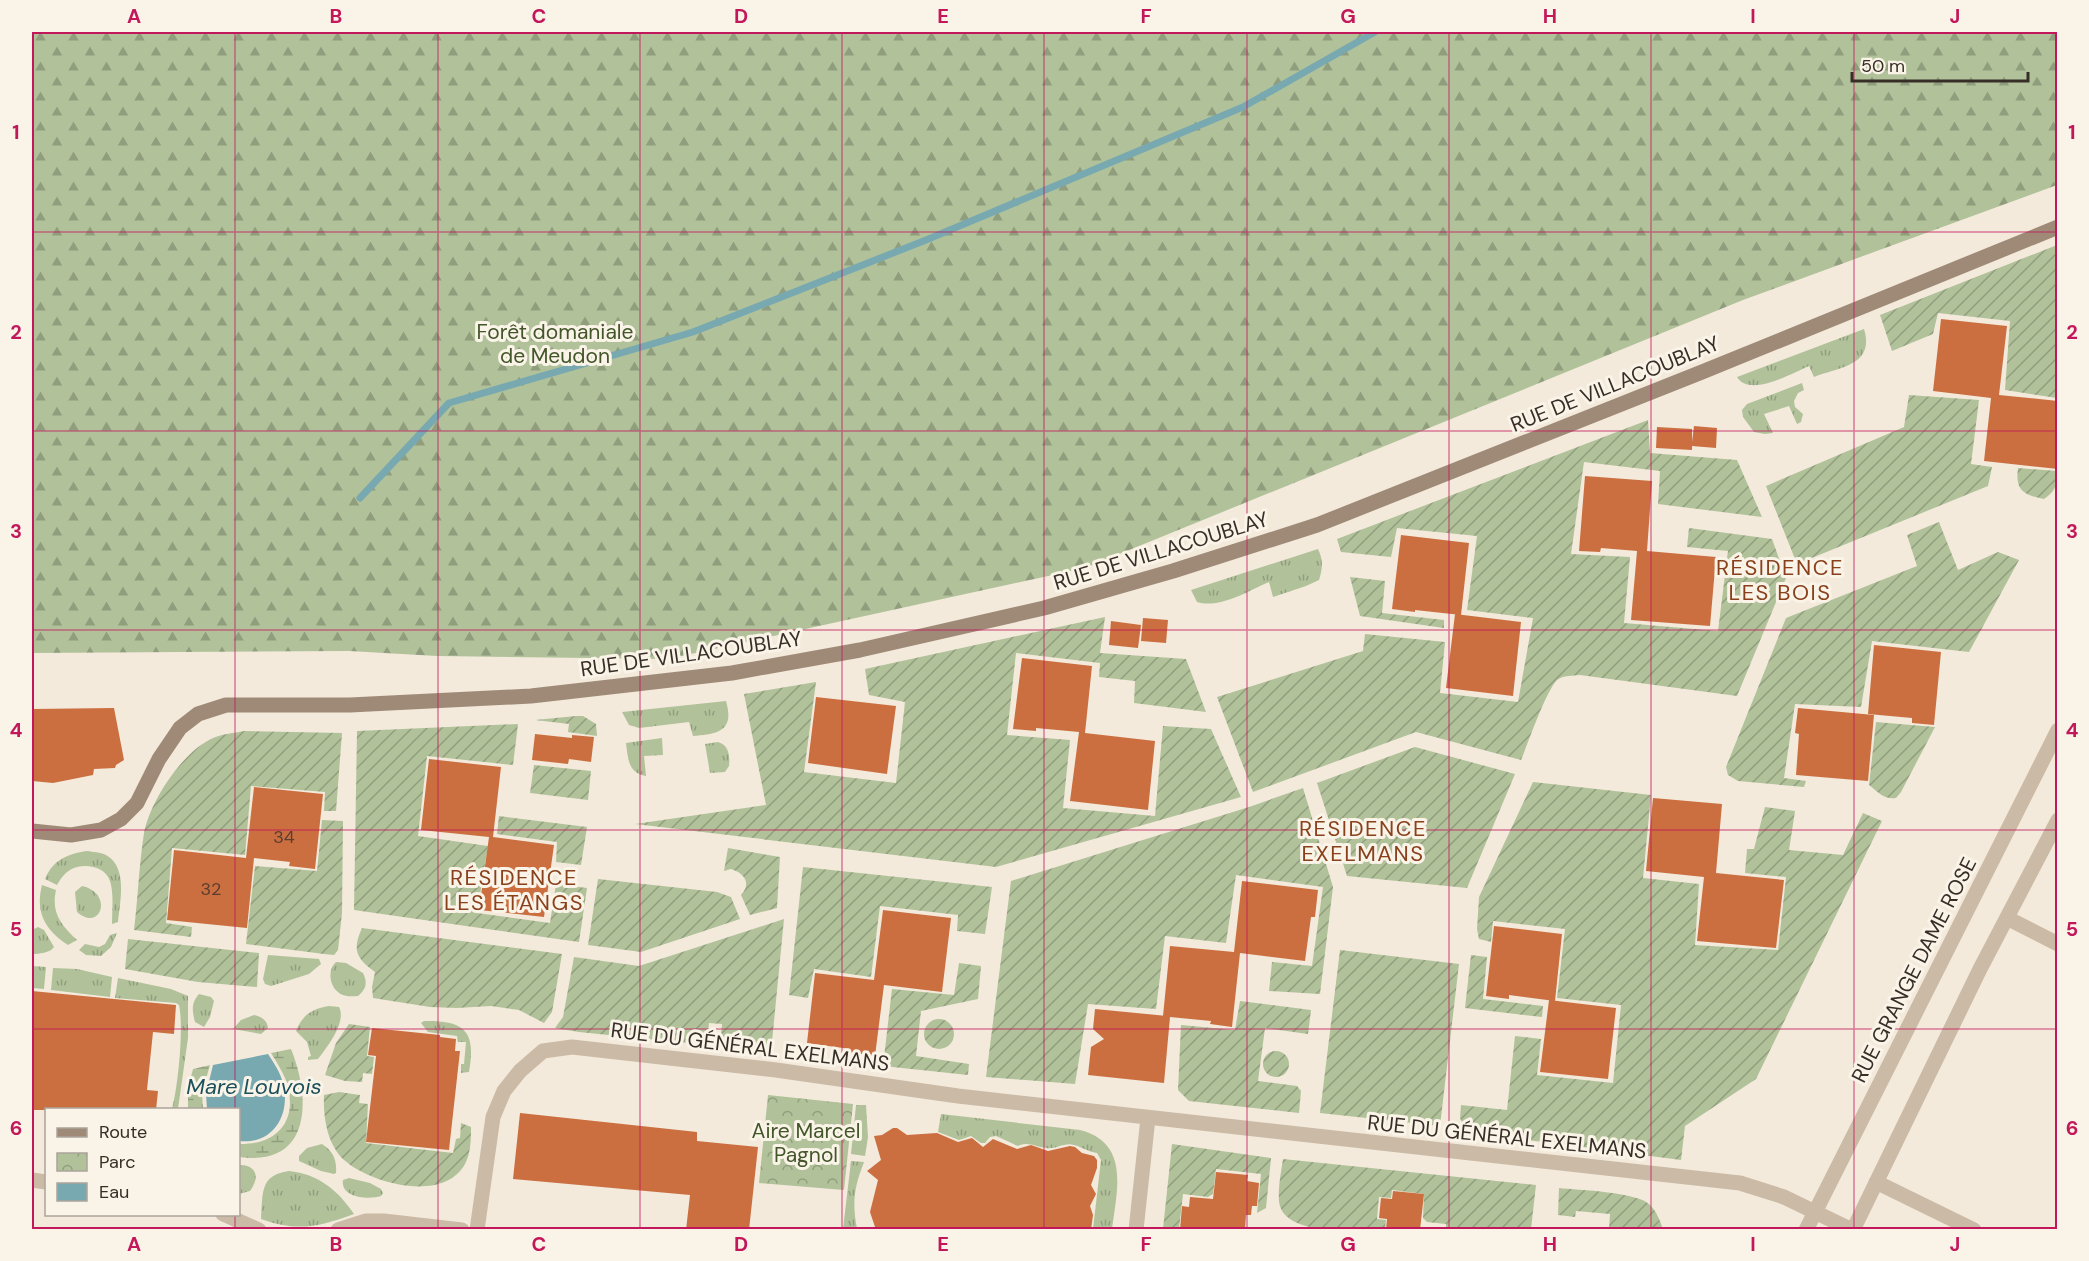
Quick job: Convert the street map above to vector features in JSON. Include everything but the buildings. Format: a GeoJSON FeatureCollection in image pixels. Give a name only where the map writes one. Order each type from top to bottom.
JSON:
{"type":"FeatureCollection","features":[{"type":"Feature","properties":{"kind":"street","name":"RUE DE VILLACOUBLAY"},"geometry":{"type":"LineString","coordinates":[[32,831],[71,835],[101,830],[121,819],[137,803],[159,759],[180,728],[198,714],[226,705],[361,704],[531,696],[768,668],[860,650],[1044,608],[1173,571],[1317,525],[2058,227]]}},
{"type":"Feature","properties":{"kind":"street","name":"RUE GRANGE DAME ROSE"},"geometry":{"type":"LineString","coordinates":[[1806,1230],[2058,730]]}},
{"type":"Feature","properties":{"kind":"street"},"geometry":{"type":"LineString","coordinates":[[1853,1230],[2058,820]]}},
{"type":"Feature","properties":{"kind":"street"},"geometry":{"type":"LineString","coordinates":[[2007,918],[2058,944]]}},
{"type":"Feature","properties":{"kind":"street","name":"RUE DU GÉNÉRAL EXELMANS"},"geometry":{"type":"LineString","coordinates":[[477,1230],[493,1117],[504,1091],[520,1071],[543,1051],[572,1047],[776,1070],[958,1096],[1740,1183],[1784,1197],[1853,1230]]}},
{"type":"Feature","properties":{"kind":"street"},"geometry":{"type":"LineString","coordinates":[[1136,1230],[1148,1118]]}},
{"type":"Feature","properties":{"kind":"street"},"geometry":{"type":"LineString","coordinates":[[1876,1182],[1974,1230]]}},
{"type":"Feature","properties":{"kind":"street"},"geometry":{"type":"LineString","coordinates":[[225,1216],[259,1230]]}},
{"type":"Feature","properties":{"kind":"street"},"geometry":{"type":"LineString","coordinates":[[338,1230],[366,1221],[462,1230]]}},
{"type":"Feature","properties":{"kind":"green space","name":"Forêt domaniale de Meudon"},"geometry":{"type":"Polygon","coordinates":[[[32,32],[2057,32],[2057,185],[1743,300],[1085,568],[668,659],[437,656],[349,651],[32,653],[32,32]]]}},
{"type":"Feature","properties":{"kind":"green space"},"geometry":{"type":"Polygon","coordinates":[[[2057,245],[2057,398],[2005,390],[2010,321],[1938,313],[1933,334],[1892,351],[1880,315],[2057,245]]]}},
{"type":"Feature","properties":{"kind":"green space"},"geometry":{"type":"Polygon","coordinates":[[[1864,329],[1865,350],[1853,363],[1845,367],[1814,377],[1809,366],[1761,385],[1743,383],[1737,377],[1864,329]]]}},
{"type":"Feature","properties":{"kind":"green space"},"geometry":{"type":"Polygon","coordinates":[[[1802,383],[1804,390],[1798,393],[1794,401],[1795,407],[1803,414],[1801,422],[1797,424],[1789,406],[1764,414],[1773,433],[1754,432],[1743,417],[1742,410],[1747,404],[1802,383]]]}},
{"type":"Feature","properties":{"kind":"green space"},"geometry":{"type":"Polygon","coordinates":[[[1909,395],[1979,400],[1971,464],[1992,467],[1988,486],[1797,564],[1766,486],[1904,427],[1909,395]]]}},
{"type":"Feature","properties":{"kind":"green space"},"geometry":{"type":"Polygon","coordinates":[[[1648,420],[1650,453],[1737,460],[1762,517],[1658,504],[1660,471],[1584,462],[1571,554],[1630,557],[1624,623],[1718,631],[1728,551],[1687,547],[1689,528],[1772,539],[1786,578],[1737,696],[1580,675],[1565,676],[1557,680],[1548,695],[1521,760],[1416,732],[1253,792],[1217,697],[1363,651],[1365,634],[1445,642],[1440,693],[1518,702],[1533,618],[1467,610],[1477,536],[1397,528],[1391,557],[1341,552],[1337,539],[1648,420]]]}},
{"type":"Feature","properties":{"kind":"green space"},"geometry":{"type":"Polygon","coordinates":[[[2018,468],[2057,471],[2055,487],[2044,499],[2031,496],[2019,486],[2018,468]]]}},
{"type":"Feature","properties":{"kind":"green space"},"geometry":{"type":"Polygon","coordinates":[[[1939,522],[1958,570],[1998,552],[2019,560],[1969,652],[1872,641],[1861,707],[1795,704],[1784,778],[1806,781],[1804,787],[1738,781],[1728,775],[1726,767],[1786,618],[1917,566],[1907,535],[1939,522]]]}},
{"type":"Feature","properties":{"kind":"green space"},"geometry":{"type":"Polygon","coordinates":[[[1318,549],[1322,564],[1319,580],[1273,597],[1269,582],[1234,598],[1206,604],[1197,602],[1191,590],[1318,549]]]}},
{"type":"Feature","properties":{"kind":"green space"},"geometry":{"type":"Polygon","coordinates":[[[1350,577],[1385,581],[1382,613],[1444,620],[1444,628],[1360,616],[1350,577]]]}},
{"type":"Feature","properties":{"kind":"green space"},"geometry":{"type":"Polygon","coordinates":[[[1105,617],[1100,653],[1186,659],[1206,712],[1134,703],[1135,681],[1099,677],[1100,663],[1016,653],[1007,735],[1070,740],[1063,808],[1155,816],[1163,726],[1211,729],[1241,797],[996,867],[635,824],[766,805],[744,694],[816,682],[804,772],[896,783],[905,702],[869,695],[865,669],[1105,617]]]}},
{"type":"Feature","properties":{"kind":"green space"},"geometry":{"type":"Polygon","coordinates":[[[726,701],[728,719],[726,725],[716,732],[693,736],[689,722],[639,728],[629,725],[622,712],[726,701]]]}},
{"type":"Feature","properties":{"kind":"green space"},"geometry":{"type":"Polygon","coordinates":[[[583,716],[596,724],[597,736],[568,732],[569,724],[535,720],[583,716]]]}},
{"type":"Feature","properties":{"kind":"green space"},"geometry":{"type":"Polygon","coordinates":[[[1876,722],[1935,727],[1896,798],[1885,797],[1869,785],[1876,722]]]}},
{"type":"Feature","properties":{"kind":"green space"},"geometry":{"type":"Polygon","coordinates":[[[518,724],[513,765],[427,756],[418,836],[488,846],[477,913],[550,923],[556,884],[587,888],[579,942],[354,910],[357,731],[518,724]]]}},
{"type":"Feature","properties":{"kind":"green space"},"geometry":{"type":"Polygon","coordinates":[[[244,731],[342,733],[336,811],[324,811],[325,792],[251,786],[245,855],[172,848],[166,923],[192,927],[191,937],[134,930],[144,833],[153,806],[170,778],[190,754],[217,737],[244,731]]]}},
{"type":"Feature","properties":{"kind":"green space"},"geometry":{"type":"Polygon","coordinates":[[[662,738],[663,755],[644,756],[646,776],[636,772],[630,764],[626,743],[662,738]]]}},
{"type":"Feature","properties":{"kind":"green space"},"geometry":{"type":"Polygon","coordinates":[[[722,743],[728,751],[729,766],[725,772],[710,773],[705,744],[722,743]]]}},
{"type":"Feature","properties":{"kind":"green space"},"geometry":{"type":"Polygon","coordinates":[[[1415,747],[1515,774],[1467,888],[1347,876],[1317,783],[1415,747]]]}},
{"type":"Feature","properties":{"kind":"green space"},"geometry":{"type":"Polygon","coordinates":[[[534,765],[591,771],[588,800],[530,793],[534,765]]]}},
{"type":"Feature","properties":{"kind":"green space"},"geometry":{"type":"Polygon","coordinates":[[[1533,782],[1651,795],[1643,878],[1699,884],[1695,945],[1778,950],[1786,877],[1745,873],[1747,849],[1754,849],[1765,807],[1795,811],[1789,850],[1843,855],[1863,813],[1882,821],[1756,1079],[1685,1126],[1681,1160],[1475,1133],[1464,1128],[1460,1118],[1461,1105],[1507,1110],[1515,1036],[1541,1039],[1537,1075],[1613,1083],[1621,1005],[1557,998],[1565,929],[1493,921],[1491,942],[1479,939],[1477,929],[1479,897],[1533,782]]]}},
{"type":"Feature","properties":{"kind":"green space"},"geometry":{"type":"Polygon","coordinates":[[[1303,788],[1333,887],[1320,994],[1269,991],[1272,962],[1312,966],[1323,887],[1236,875],[1226,943],[1165,936],[1156,1009],[1088,1004],[1075,1084],[986,1077],[1011,881],[1303,788]]]}},
{"type":"Feature","properties":{"kind":"green space"},"geometry":{"type":"Polygon","coordinates":[[[499,816],[587,827],[581,865],[556,862],[557,842],[497,834],[499,816]]]}},
{"type":"Feature","properties":{"kind":"green space"},"geometry":{"type":"Polygon","coordinates":[[[322,820],[343,821],[342,913],[338,950],[334,955],[246,944],[255,866],[317,871],[322,820]]]}},
{"type":"Feature","properties":{"kind":"green space"},"geometry":{"type":"Polygon","coordinates":[[[728,848],[780,857],[777,908],[750,915],[741,895],[746,886],[745,879],[740,873],[731,869],[724,871],[728,848]]]}},
{"type":"Feature","properties":{"kind":"green space"},"geometry":{"type":"Polygon","coordinates":[[[87,851],[106,855],[113,860],[117,868],[121,885],[118,922],[112,924],[110,881],[100,869],[90,866],[74,868],[64,875],[57,885],[45,879],[52,867],[62,859],[87,851]]]}},
{"type":"Feature","properties":{"kind":"green space"},"geometry":{"type":"Polygon","coordinates":[[[803,867],[992,887],[985,934],[957,931],[958,915],[880,906],[871,977],[814,969],[808,998],[789,995],[803,867]]]}},
{"type":"Feature","properties":{"kind":"green space"},"geometry":{"type":"Polygon","coordinates":[[[598,879],[717,892],[731,897],[740,919],[641,952],[588,945],[598,879]]]}},
{"type":"Feature","properties":{"kind":"green space"},"geometry":{"type":"Polygon","coordinates":[[[42,885],[56,890],[56,912],[66,929],[77,940],[68,945],[53,933],[44,920],[40,904],[42,885]]]}},
{"type":"Feature","properties":{"kind":"green space"},"geometry":{"type":"Polygon","coordinates":[[[82,886],[92,890],[101,903],[98,915],[92,918],[77,912],[75,892],[82,886]]]}},
{"type":"Feature","properties":{"kind":"green space"},"geometry":{"type":"Polygon","coordinates":[[[784,919],[771,1052],[720,1045],[722,1024],[709,1023],[707,1045],[555,1028],[563,1017],[574,957],[639,966],[784,919]]]}},
{"type":"Feature","properties":{"kind":"green space"},"geometry":{"type":"Polygon","coordinates":[[[38,927],[44,930],[54,947],[47,952],[32,954],[32,930],[38,927]]]}},
{"type":"Feature","properties":{"kind":"green space"},"geometry":{"type":"Polygon","coordinates":[[[362,928],[562,954],[552,1012],[544,1023],[519,1010],[491,1006],[430,1007],[373,998],[372,987],[375,972],[360,958],[357,948],[362,928]]]}},
{"type":"Feature","properties":{"kind":"green space"},"geometry":{"type":"Polygon","coordinates":[[[117,933],[111,947],[101,956],[86,955],[79,950],[85,944],[99,947],[105,944],[110,935],[117,933]]]}},
{"type":"Feature","properties":{"kind":"green space"},"geometry":{"type":"Polygon","coordinates":[[[128,939],[259,953],[257,987],[198,982],[125,969],[128,939]]]}},
{"type":"Feature","properties":{"kind":"green space"},"geometry":{"type":"Polygon","coordinates":[[[1340,950],[1459,964],[1440,1126],[1320,1113],[1340,950]]]}},
{"type":"Feature","properties":{"kind":"green space"},"geometry":{"type":"Polygon","coordinates":[[[268,955],[319,959],[321,964],[309,974],[271,986],[265,984],[263,979],[268,955]]]}},
{"type":"Feature","properties":{"kind":"green space"},"geometry":{"type":"Polygon","coordinates":[[[1471,955],[1487,957],[1483,999],[1543,1006],[1542,1017],[1465,1008],[1471,955]]]}},
{"type":"Feature","properties":{"kind":"green space"},"geometry":{"type":"Polygon","coordinates":[[[336,962],[346,963],[363,973],[365,986],[358,996],[345,996],[332,985],[330,975],[336,962]]]}},
{"type":"Feature","properties":{"kind":"green space"},"geometry":{"type":"Polygon","coordinates":[[[959,963],[981,966],[978,999],[921,1011],[916,1056],[969,1064],[968,1075],[883,1066],[892,989],[954,995],[959,963]]]}},
{"type":"Feature","properties":{"kind":"green space"},"geometry":{"type":"Polygon","coordinates":[[[32,966],[46,967],[44,989],[32,988],[32,966]]]}},
{"type":"Feature","properties":{"kind":"green space"},"geometry":{"type":"Polygon","coordinates":[[[53,968],[77,969],[112,977],[110,997],[51,990],[53,968]]]}},
{"type":"Feature","properties":{"kind":"green space"},"geometry":{"type":"Polygon","coordinates":[[[118,978],[171,989],[188,996],[188,1038],[178,1108],[172,1108],[180,1057],[179,1005],[115,998],[118,978]]]}},
{"type":"Feature","properties":{"kind":"green space"},"geometry":{"type":"Polygon","coordinates":[[[199,994],[211,997],[214,1001],[210,1017],[204,1027],[195,1022],[193,1014],[193,1004],[199,994]]]}},
{"type":"Feature","properties":{"kind":"green space"},"geometry":{"type":"Polygon","coordinates":[[[1240,1001],[1311,1010],[1308,1034],[1265,1028],[1258,1081],[1297,1086],[1301,1091],[1299,1113],[1189,1101],[1178,1090],[1181,1025],[1235,1030],[1240,1001]]]}},
{"type":"Feature","properties":{"kind":"green space"},"geometry":{"type":"Polygon","coordinates":[[[329,1006],[339,1007],[341,1013],[338,1027],[318,1059],[308,1060],[311,1056],[307,1042],[296,1031],[309,1013],[329,1006]]]}},
{"type":"Feature","properties":{"kind":"green space"},"geometry":{"type":"Polygon","coordinates":[[[254,1015],[264,1019],[267,1023],[268,1028],[261,1034],[233,1029],[241,1020],[254,1015]]]}},
{"type":"Feature","properties":{"kind":"green space"},"geometry":{"type":"Polygon","coordinates":[[[939,1019],[949,1024],[954,1034],[949,1044],[939,1049],[929,1044],[924,1034],[929,1024],[939,1019]]]}},
{"type":"Feature","properties":{"kind":"green space"},"geometry":{"type":"Polygon","coordinates":[[[424,1021],[450,1023],[465,1031],[471,1047],[469,1072],[461,1073],[466,1042],[458,1042],[457,1036],[428,1032],[421,1023],[424,1021]]]}},
{"type":"Feature","properties":{"kind":"green space"},"geometry":{"type":"Polygon","coordinates":[[[349,1024],[370,1027],[367,1056],[374,1057],[372,1074],[363,1073],[362,1082],[345,1081],[325,1075],[336,1043],[349,1024]]]}},
{"type":"Feature","properties":{"kind":"green space"},"geometry":{"type":"Polygon","coordinates":[[[291,1049],[302,1088],[303,1107],[300,1125],[293,1140],[281,1151],[263,1157],[240,1157],[240,1144],[266,1140],[276,1134],[288,1116],[289,1092],[285,1078],[271,1053],[291,1049]]]}},
{"type":"Feature","properties":{"kind":"green space"},"geometry":{"type":"Polygon","coordinates":[[[1276,1051],[1285,1055],[1289,1064],[1285,1073],[1276,1077],[1267,1073],[1263,1064],[1267,1055],[1276,1051]]]}},
{"type":"Feature","properties":{"kind":"green space"},"geometry":{"type":"Polygon","coordinates":[[[210,1065],[202,1093],[203,1108],[188,1108],[188,1088],[193,1069],[210,1065]]]}},
{"type":"Feature","properties":{"kind":"green space"},"geometry":{"type":"Polygon","coordinates":[[[339,1092],[360,1095],[359,1103],[368,1104],[366,1143],[453,1153],[456,1139],[460,1138],[461,1123],[471,1127],[470,1150],[465,1164],[455,1176],[441,1183],[425,1186],[407,1186],[389,1182],[356,1169],[338,1154],[327,1130],[324,1095],[339,1092]]]}},
{"type":"Feature","properties":{"kind":"green space","name":"Aire Marcel Pagnol"},"geometry":{"type":"Polygon","coordinates":[[[768,1095],[853,1104],[844,1190],[759,1183],[768,1095]]]}},
{"type":"Feature","properties":{"kind":"green space"},"geometry":{"type":"Polygon","coordinates":[[[856,1105],[866,1105],[868,1137],[865,1156],[851,1154],[856,1105]]]}},
{"type":"Feature","properties":{"kind":"green space"},"geometry":{"type":"Polygon","coordinates":[[[941,1114],[1080,1130],[1096,1136],[1107,1145],[1117,1170],[1112,1229],[1093,1229],[1101,1160],[1097,1153],[1070,1144],[1049,1148],[1029,1144],[1018,1146],[996,1136],[990,1137],[985,1143],[971,1136],[959,1140],[938,1132],[941,1114]]]}},
{"type":"Feature","properties":{"kind":"green space"},"geometry":{"type":"Polygon","coordinates":[[[322,1144],[334,1156],[336,1173],[334,1174],[299,1161],[299,1156],[307,1148],[322,1144]]]}},
{"type":"Feature","properties":{"kind":"green space"},"geometry":{"type":"Polygon","coordinates":[[[1172,1144],[1271,1158],[1266,1208],[1257,1213],[1261,1174],[1216,1169],[1213,1194],[1208,1197],[1183,1194],[1179,1229],[1163,1229],[1172,1144]]]}},
{"type":"Feature","properties":{"kind":"green space"},"geometry":{"type":"Polygon","coordinates":[[[1283,1159],[1536,1185],[1531,1229],[1446,1229],[1446,1224],[1427,1222],[1423,1218],[1424,1194],[1392,1190],[1391,1198],[1379,1197],[1377,1219],[1386,1220],[1385,1229],[1341,1230],[1307,1226],[1293,1221],[1283,1213],[1279,1201],[1279,1185],[1283,1159]]]}},
{"type":"Feature","properties":{"kind":"green space"},"geometry":{"type":"Polygon","coordinates":[[[851,1161],[864,1162],[855,1195],[857,1229],[843,1229],[851,1161]]]}},
{"type":"Feature","properties":{"kind":"green space"},"geometry":{"type":"Polygon","coordinates":[[[240,1165],[250,1167],[255,1173],[255,1181],[250,1191],[240,1194],[240,1165]]]}},
{"type":"Feature","properties":{"kind":"green space"},"geometry":{"type":"Polygon","coordinates":[[[289,1171],[309,1176],[326,1185],[354,1214],[319,1225],[297,1227],[261,1219],[264,1187],[267,1181],[279,1173],[289,1171]]]}},
{"type":"Feature","properties":{"kind":"green space"},"geometry":{"type":"Polygon","coordinates":[[[349,1178],[370,1183],[381,1189],[383,1193],[381,1196],[370,1198],[351,1194],[343,1186],[343,1180],[349,1178]]]}},
{"type":"Feature","properties":{"kind":"green space"},"geometry":{"type":"Polygon","coordinates":[[[1559,1188],[1634,1197],[1650,1205],[1663,1229],[1609,1229],[1610,1214],[1576,1211],[1575,1217],[1558,1215],[1559,1188]]]}},
{"type":"Feature","properties":{"kind":"water","name":"Mare Louvois"},"geometry":{"type":"Polygon","coordinates":[[[268,1054],[279,1071],[285,1095],[282,1116],[270,1133],[251,1141],[240,1141],[240,1108],[207,1108],[206,1094],[213,1065],[268,1054]]]}},
{"type":"Feature","properties":{"kind":"waterway"},"geometry":{"type":"LineString","coordinates":[[360,498],[449,403],[693,332],[926,240],[1243,107],[1375,32]]}},
{"type":"Feature","properties":{"kind":"district","name":"RÉSIDENCE LES BOIS"},"geometry":{"type":"Point","coordinates":[1780,580]}},
{"type":"Feature","properties":{"kind":"district","name":"RÉSIDENCE EXELMANS"},"geometry":{"type":"Point","coordinates":[1363,840]}},
{"type":"Feature","properties":{"kind":"district","name":"RÉSIDENCE LES ÉTANGS"},"geometry":{"type":"Point","coordinates":[514,890]}}]}
